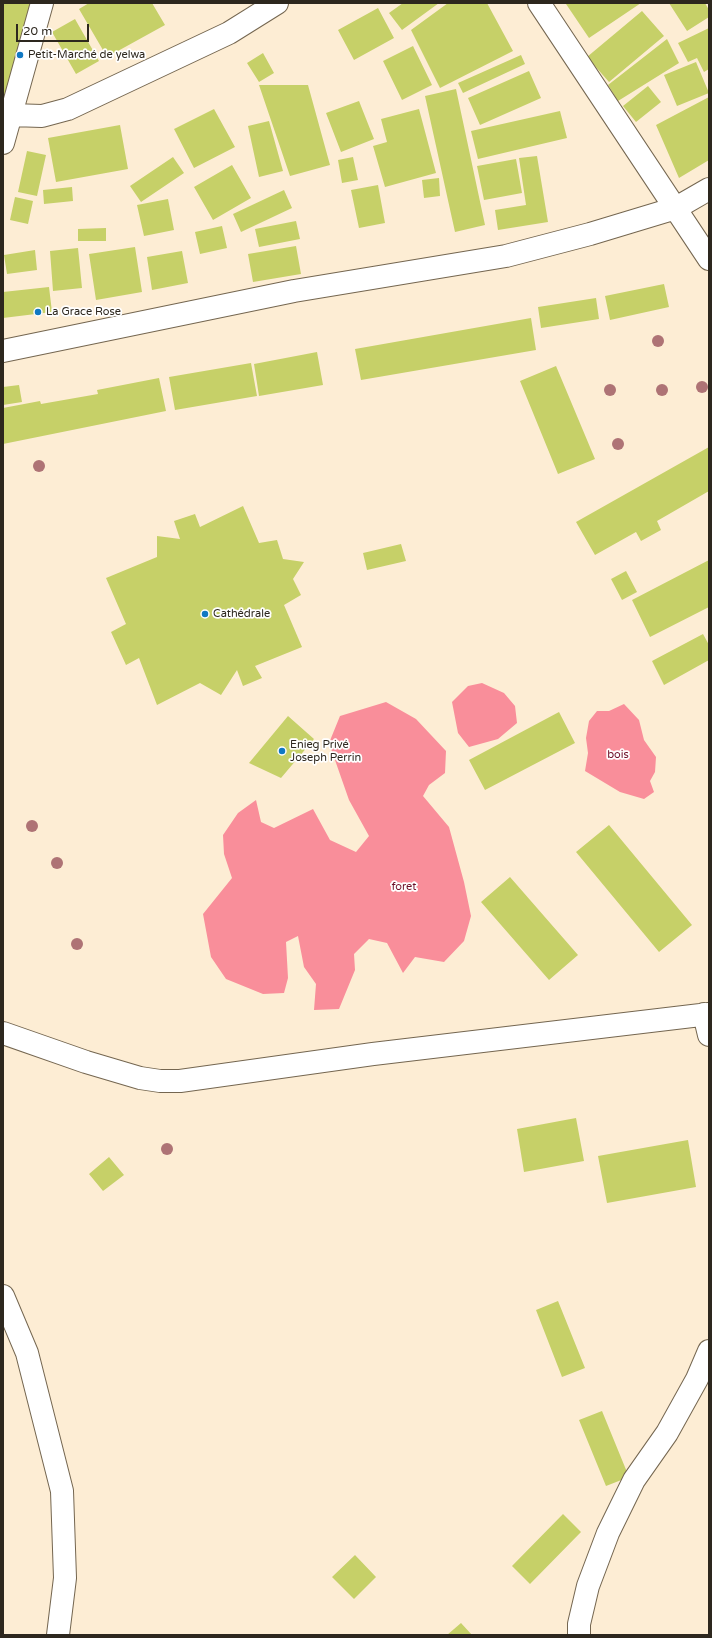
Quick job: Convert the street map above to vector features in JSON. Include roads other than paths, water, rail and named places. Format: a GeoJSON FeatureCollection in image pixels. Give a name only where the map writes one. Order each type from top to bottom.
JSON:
{"type":"FeatureCollection","features":[{"type":"Feature","properties":{"kind":"street"},"geometry":{"type":"LineString","coordinates":[[3,143],[42,3]]}},
{"type":"Feature","properties":{"kind":"street"},"geometry":{"type":"LineString","coordinates":[[11,115],[42,116],[68,109],[229,33],[277,3]]}},
{"type":"Feature","properties":{"kind":"street"},"geometry":{"type":"LineString","coordinates":[[539,3],[709,259]]}},
{"type":"Feature","properties":{"kind":"street"},"geometry":{"type":"LineString","coordinates":[[3,351],[294,292],[506,256],[590,234],[676,208],[709,189]]}},
{"type":"Feature","properties":{"kind":"street"},"geometry":{"type":"LineString","coordinates":[[3,1033],[86,1062],[140,1078],[160,1081],[180,1081],[373,1054],[707,1014],[709,1036]]}},
{"type":"Feature","properties":{"kind":"street"},"geometry":{"type":"LineString","coordinates":[[3,1296],[27,1353],[62,1491],[65,1578],[58,1635]]}},
{"type":"Feature","properties":{"kind":"street"},"geometry":{"type":"LineString","coordinates":[[579,1635],[579,1624],[588,1586],[608,1533],[634,1480],[667,1433],[697,1379],[709,1351]]}},
{"type":"Feature","properties":{"kind":"place","name":"Petit-Marché de yelwa"},"geometry":{"type":"Point","coordinates":[20,55]}},
{"type":"Feature","properties":{"kind":"place","name":"La Grace Rose"},"geometry":{"type":"Point","coordinates":[38,312]}},
{"type":"Feature","properties":{"kind":"place","name":"Cathédrale"},"geometry":{"type":"Point","coordinates":[205,614]}},
{"type":"Feature","properties":{"kind":"place","name":"Enieg Privé Joseph Perrin"},"geometry":{"type":"Point","coordinates":[282,751]}},
{"type":"Feature","properties":{"kind":"park label","name":"bois"},"geometry":{"type":"Point","coordinates":[618,755]}},
{"type":"Feature","properties":{"kind":"park label","name":"foret"},"geometry":{"type":"Point","coordinates":[404,887]}}]}
